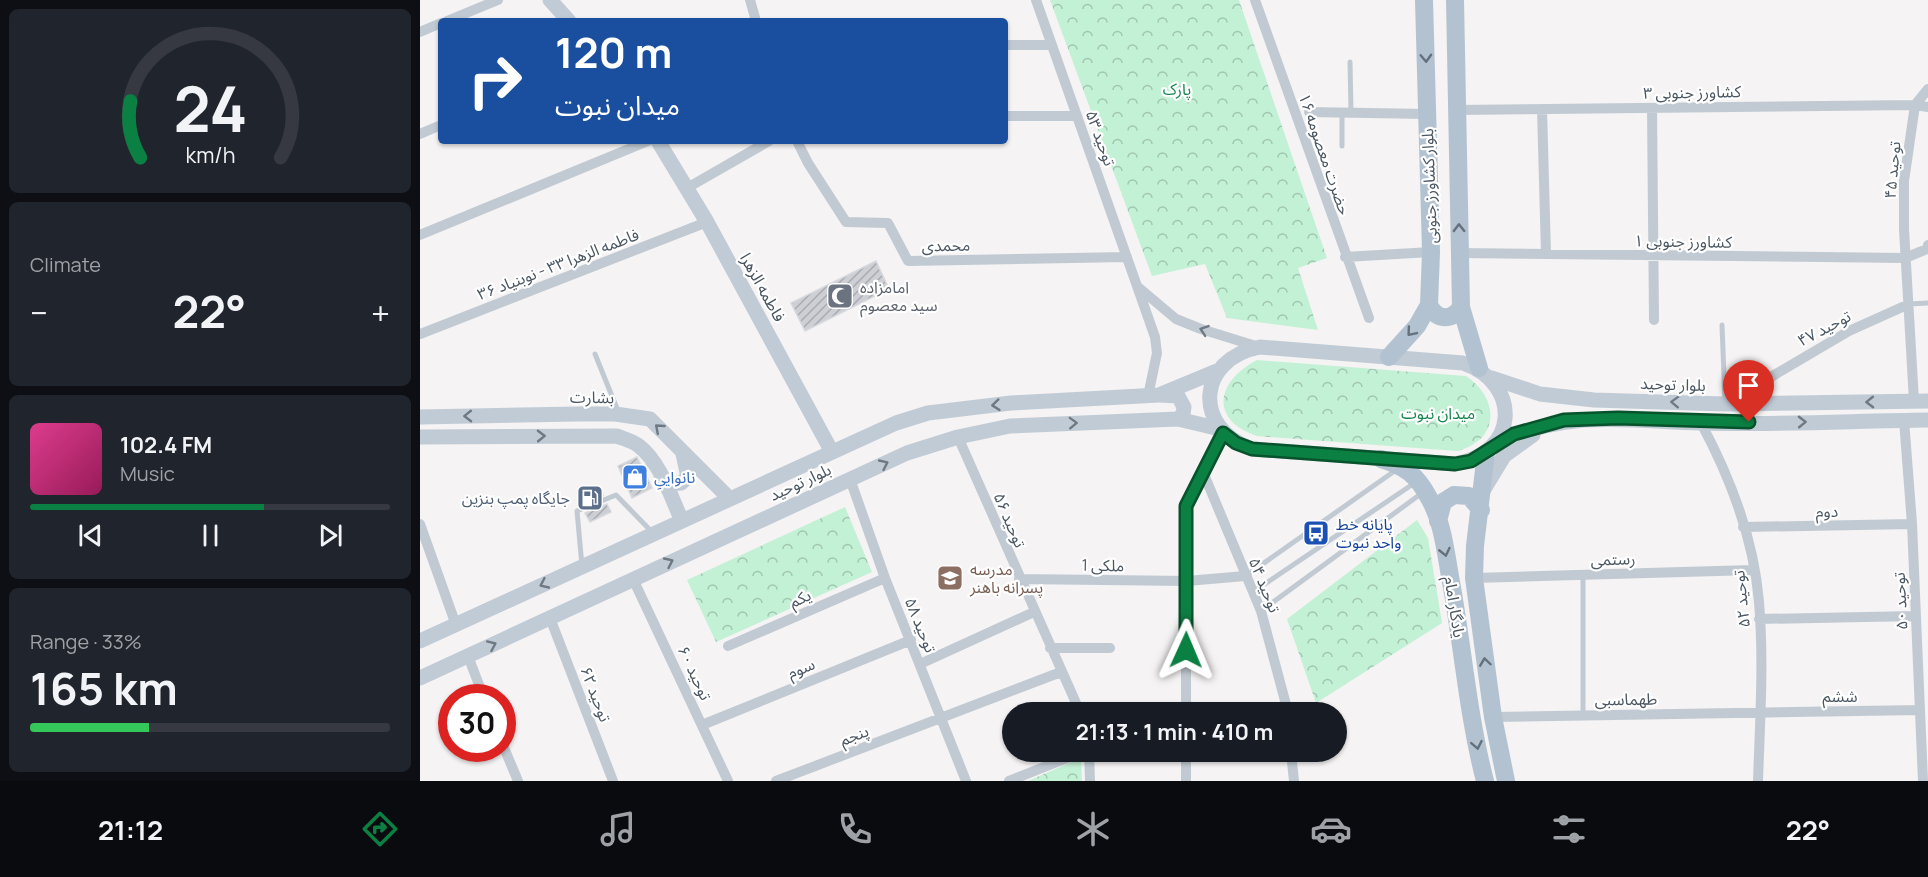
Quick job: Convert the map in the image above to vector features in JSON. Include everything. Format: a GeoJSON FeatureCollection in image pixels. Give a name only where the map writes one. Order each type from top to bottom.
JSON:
{"type":"FeatureCollection","features":[{"type":"Feature","properties":{"kind":"main road"},"geometry":{"type":"LineString","coordinates":[[550,0],[565,18]]}},
{"type":"Feature","properties":{"kind":"main road","name":"بلوار کشاورز جنوبی"},"geometry":{"type":"LineString","coordinates":[[1424,0],[1431,252],[1429,306]]}},
{"type":"Feature","properties":{"kind":"main road","name":"بلوار کشاورز جنوبی"},"geometry":{"type":"LineString","coordinates":[[1455,0],[1461,307],[1485,373]]}},
{"type":"Feature","properties":{"kind":"main road","name":"فاطمه الزهرا"},"geometry":{"type":"LineString","coordinates":[[660,144],[707,222],[832,452]]}},
{"type":"Feature","properties":{"kind":"main road"},"geometry":{"type":"LineString","coordinates":[[1389,357],[1417,326],[1429,306],[1433,313],[1449,318],[1461,307]]}},
{"type":"Feature","properties":{"kind":"main road"},"geometry":{"type":"LineString","coordinates":[[1491,448],[1504,425],[1506,409],[1501,393],[1485,373],[1463,363],[1260,347],[1244,350],[1229,358],[1217,371],[1211,386],[1209,403],[1221,431],[1236,443],[1252,449],[1455,464],[1471,461],[1514,434],[1552,423],[1581,420],[1618,418],[1701,423],[1928,420]]}},
{"type":"Feature","properties":{"kind":"main road","name":"بلوار توحید"},"geometry":{"type":"LineString","coordinates":[[420,641],[896,423],[928,413],[1011,403],[1154,395],[1217,371]]}},
{"type":"Feature","properties":{"kind":"main road","name":"بلوار توحید"},"geometry":{"type":"LineString","coordinates":[[1485,373],[1565,398],[1725,404],[1921,401]]}},
{"type":"Feature","properties":{"kind":"main road"},"geometry":{"type":"LineString","coordinates":[[1154,395],[1178,396],[1182,401],[1183,414],[1178,419]]}},
{"type":"Feature","properties":{"kind":"main road","name":"بشارت"},"geometry":{"type":"LineString","coordinates":[[420,417],[620,415],[650,419],[730,499]]}},
{"type":"Feature","properties":{"kind":"main road","name":"بلوار توحید"},"geometry":{"type":"LineString","coordinates":[[420,678],[907,453],[958,437],[1010,426],[1178,419],[1221,431]]}},
{"type":"Feature","properties":{"kind":"main road"},"geometry":{"type":"LineString","coordinates":[[1438,520],[1443,502],[1455,495],[1469,496],[1482,501],[1497,464],[1512,449],[1540,431],[1581,420]]}},
{"type":"Feature","properties":{"kind":"main road"},"geometry":{"type":"LineString","coordinates":[[420,437],[617,436],[638,445],[669,484],[681,483],[688,477],[683,454]]}},
{"type":"Feature","properties":{"kind":"main road","name":"یادگار امام"},"geometry":{"type":"LineString","coordinates":[[1491,448],[1475,546],[1474,578],[1493,717],[1506,781]]}},
{"type":"Feature","properties":{"kind":"main road"},"geometry":{"type":"LineString","coordinates":[[1381,459],[1403,465]]}},
{"type":"Feature","properties":{"kind":"main road","name":"یادگار امام"},"geometry":{"type":"LineString","coordinates":[[1403,465],[1421,486],[1438,520],[1446,554],[1473,727],[1485,781]]}},
{"type":"Feature","properties":{"kind":"main road"},"geometry":{"type":"LineString","coordinates":[[659,474],[682,521]]}},
{"type":"Feature","properties":{"kind":"street"},"geometry":{"type":"LineString","coordinates":[[454,18],[498,0]]}},
{"type":"Feature","properties":{"kind":"street"},"geometry":{"type":"LineString","coordinates":[[750,0],[755,18]]}},
{"type":"Feature","properties":{"kind":"street","name":"توحید ۵۳"},"geometry":{"type":"LineString","coordinates":[[1036,0],[1137,286],[1157,353],[1154,395]]}},
{"type":"Feature","properties":{"kind":"street","name":"حضرت معصومه ۱۶"},"geometry":{"type":"LineString","coordinates":[[1255,0],[1345,257],[1369,318]]}},
{"type":"Feature","properties":{"kind":"street"},"geometry":{"type":"LineString","coordinates":[[420,32],[438,24]]}},
{"type":"Feature","properties":{"kind":"street"},"geometry":{"type":"LineString","coordinates":[[1008,45],[1052,45]]}},
{"type":"Feature","properties":{"kind":"street"},"geometry":{"type":"LineString","coordinates":[[1915,105],[1928,89]]}},
{"type":"Feature","properties":{"kind":"street","name":"کشاورز جنوبی ۳"},"geometry":{"type":"LineString","coordinates":[[1456,110],[1915,105],[1928,107]]}},
{"type":"Feature","properties":{"kind":"street","name":"توحید ۴۵"},"geometry":{"type":"LineString","coordinates":[[1915,105],[1904,181],[1905,258],[1921,401]]}},
{"type":"Feature","properties":{"kind":"street"},"geometry":{"type":"LineString","coordinates":[[1653,108],[1654,320]]}},
{"type":"Feature","properties":{"kind":"street"},"geometry":{"type":"LineString","coordinates":[[1542,109],[1546,254]]}},
{"type":"Feature","properties":{"kind":"street"},"geometry":{"type":"LineString","coordinates":[[1309,112],[1427,114]]}},
{"type":"Feature","properties":{"kind":"street"},"geometry":{"type":"LineString","coordinates":[[1008,117],[1077,116]]}},
{"type":"Feature","properties":{"kind":"street"},"geometry":{"type":"LineString","coordinates":[[420,134],[438,126]]}},
{"type":"Feature","properties":{"kind":"street"},"geometry":{"type":"LineString","coordinates":[[420,235],[641,144]]}},
{"type":"Feature","properties":{"kind":"street"},"geometry":{"type":"LineString","coordinates":[[687,188],[764,144]]}},
{"type":"Feature","properties":{"kind":"street","name":"محمدی"},"geometry":{"type":"LineString","coordinates":[[798,144],[846,222],[888,223],[908,261],[1128,257]]}},
{"type":"Feature","properties":{"kind":"street","name":"فاطمه الزهرا ۳۳ - نوبنیاد ۳۶"},"geometry":{"type":"LineString","coordinates":[[420,334],[707,222]]}},
{"type":"Feature","properties":{"kind":"street"},"geometry":{"type":"LineString","coordinates":[[1905,258],[1927,249],[1928,245]]}},
{"type":"Feature","properties":{"kind":"street"},"geometry":{"type":"LineString","coordinates":[[1345,257],[1431,252]]}},
{"type":"Feature","properties":{"kind":"street","name":"کشاورز جنوبی ۱"},"geometry":{"type":"LineString","coordinates":[[1460,253],[1905,258]]}},
{"type":"Feature","properties":{"kind":"street"},"geometry":{"type":"LineString","coordinates":[[1137,286],[1176,319],[1260,347]]}},
{"type":"Feature","properties":{"kind":"street","name":"توحید ۴۷"},"geometry":{"type":"LineString","coordinates":[[1725,404],[1849,331],[1909,303]]}},
{"type":"Feature","properties":{"kind":"street","name":"توحید ۵۰"},"geometry":{"type":"LineString","coordinates":[[1904,420],[1912,524],[1923,781]]}},
{"type":"Feature","properties":{"kind":"street","name":"توحید ۵۲"},"geometry":{"type":"LineString","coordinates":[[1701,423],[1722,462],[1754,570],[1759,619],[1758,781]]}},
{"type":"Feature","properties":{"kind":"street"},"geometry":{"type":"LineString","coordinates":[[1186,702],[1186,506],[1221,431]]}},
{"type":"Feature","properties":{"kind":"street","name":"توحید ۵۶"},"geometry":{"type":"LineString","coordinates":[[958,437],[1075,702]]}},
{"type":"Feature","properties":{"kind":"street","name":"توحید ۵۴"},"geometry":{"type":"LineString","coordinates":[[1203,472],[1245,576],[1262,611],[1285,702]]}},
{"type":"Feature","properties":{"kind":"street","name":"توحید ۵۸"},"geometry":{"type":"LineString","coordinates":[[850,479],[885,578],[966,781]]}},
{"type":"Feature","properties":{"kind":"street","name":"دوم"},"geometry":{"type":"LineString","coordinates":[[1743,527],[1912,524]]}},
{"type":"Feature","properties":{"kind":"street"},"geometry":{"type":"LineString","coordinates":[[420,525],[456,625]]}},
{"type":"Feature","properties":{"kind":"street","name":"رستمی"},"geometry":{"type":"LineString","coordinates":[[1474,578],[1754,570]]}},
{"type":"Feature","properties":{"kind":"street","name":"ملکی 1"},"geometry":{"type":"LineString","coordinates":[[1019,579],[1187,581],[1245,576]]}},
{"type":"Feature","properties":{"kind":"street","name":"یکم"},"geometry":{"type":"LineString","coordinates":[[728,646],[885,578]]}},
{"type":"Feature","properties":{"kind":"street","name":"توحید ۶۰"},"geometry":{"type":"LineString","coordinates":[[633,579],[728,781]]}},
{"type":"Feature","properties":{"kind":"street"},"geometry":{"type":"LineString","coordinates":[[920,664],[1034,612]]}},
{"type":"Feature","properties":{"kind":"street"},"geometry":{"type":"LineString","coordinates":[[1759,619],[1916,616]]}},
{"type":"Feature","properties":{"kind":"street","name":"توحید ۶۲"},"geometry":{"type":"LineString","coordinates":[[550,618],[613,781]]}},
{"type":"Feature","properties":{"kind":"street","name":"سوم"},"geometry":{"type":"LineString","coordinates":[[702,725],[911,640]]}},
{"type":"Feature","properties":{"kind":"street"},"geometry":{"type":"LineString","coordinates":[[1050,648],[1110,648]]}},
{"type":"Feature","properties":{"kind":"street"},"geometry":{"type":"LineString","coordinates":[[468,656],[479,684]]}},
{"type":"Feature","properties":{"kind":"street","name":"پنجم"},"geometry":{"type":"LineString","coordinates":[[776,781],[1061,672]]}},
{"type":"Feature","properties":{"kind":"street","name":"ششم"},"geometry":{"type":"LineString","coordinates":[[1760,711],[1920,710]]}},
{"type":"Feature","properties":{"kind":"street","name":"طهماسبی"},"geometry":{"type":"LineString","coordinates":[[1493,717],[1760,711]]}},
{"type":"Feature","properties":{"kind":"street"},"geometry":{"type":"LineString","coordinates":[[510,762],[518,781]]}},
{"type":"Feature","properties":{"kind":"street"},"geometry":{"type":"LineString","coordinates":[[1009,781],[1057,762]]}},
{"type":"Feature","properties":{"kind":"street"},"geometry":{"type":"LineString","coordinates":[[1089,762],[1090,781]]}},
{"type":"Feature","properties":{"kind":"street"},"geometry":{"type":"LineString","coordinates":[[1186,762],[1186,781]]}},
{"type":"Feature","properties":{"kind":"street"},"geometry":{"type":"LineString","coordinates":[[1292,762],[1294,781]]}},
{"type":"Feature","properties":{"kind":"lane"},"geometry":{"type":"LineString","coordinates":[[1342,146],[1350,62]]}},
{"type":"Feature","properties":{"kind":"lane"},"geometry":{"type":"LineString","coordinates":[[1909,303],[1928,303]]}},
{"type":"Feature","properties":{"kind":"lane"},"geometry":{"type":"LineString","coordinates":[[1722,325],[1725,404]]}},
{"type":"Feature","properties":{"kind":"lane"},"geometry":{"type":"LineString","coordinates":[[595,354],[620,415]]}},
{"type":"Feature","properties":{"kind":"lane"},"geometry":{"type":"LineString","coordinates":[[1245,576],[1403,465]]}},
{"type":"Feature","properties":{"kind":"lane"},"geometry":{"type":"LineString","coordinates":[[1253,592],[1421,486]]}},
{"type":"Feature","properties":{"kind":"lane"},"geometry":{"type":"LineString","coordinates":[[1262,611],[1421,486]]}},
{"type":"Feature","properties":{"kind":"lane"},"geometry":{"type":"LineString","coordinates":[[582,567],[577,512],[616,495],[654,534]]}},
{"type":"Feature","properties":{"kind":"lane"},"geometry":{"type":"LineString","coordinates":[[1583,574],[1583,715]]}},
{"type":"Feature","properties":{"kind":"green space","name":"پارک"},"geometry":{"type":"Polygon","coordinates":[[[1050,0],[1239,0],[1327,258],[1298,268],[1318,330],[1227,318],[1205,264],[1152,276],[1050,0]]]}},
{"type":"Feature","properties":{"kind":"green space","name":"میدان نبوت"},"geometry":{"type":"Polygon","coordinates":[[[1257,360],[1466,376],[1485,396],[1489,407],[1488,428],[1471,446],[1457,451],[1257,436],[1241,429],[1231,420],[1225,410],[1224,400],[1233,378],[1257,360]]]}},
{"type":"Feature","properties":{"kind":"green space"},"geometry":{"type":"Polygon","coordinates":[[[845,507],[872,572],[716,642],[687,580],[845,507]]]}},
{"type":"Feature","properties":{"kind":"green space"},"geometry":{"type":"Polygon","coordinates":[[[1417,520],[1428,538],[1442,623],[1316,702],[1287,619],[1417,520]]]}},
{"type":"Feature","properties":{"kind":"green space"},"geometry":{"type":"Polygon","coordinates":[[[1072,762],[1081,762],[1082,781],[1028,781],[1072,762]]]}},
{"type":"Feature","properties":{"kind":"building","name":"امامزاده سید معصوم"},"geometry":{"type":"Polygon","coordinates":[[[876,261],[889,289],[805,331],[791,303],[876,261]]]}},
{"type":"Feature","properties":{"kind":"building","name":"نانواییِ"},"geometry":{"type":"Polygon","coordinates":[[[637,457],[652,488],[632,498],[618,466],[637,457]]]}},
{"type":"Feature","properties":{"kind":"building"},"geometry":{"type":"Polygon","coordinates":[[[601,490],[603,495],[581,504],[579,500],[601,490]]]}},
{"type":"Feature","properties":{"kind":"building"},"geometry":{"type":"Polygon","coordinates":[[[607,504],[611,512],[590,522],[585,513],[607,504]]]}},
{"type":"Feature","properties":{"kind":"place","name":"امامزاده سید معصوم"},"geometry":{"type":"Point","coordinates":[840,296]}},
{"type":"Feature","properties":{"kind":"place","name":"نانواییِ"},"geometry":{"type":"Point","coordinates":[635,477]}},
{"type":"Feature","properties":{"kind":"place","name":"جایگاه پمپ بنزین"},"geometry":{"type":"Point","coordinates":[590,498]}},
{"type":"Feature","properties":{"kind":"place","name":"پایانه خط واحد نبوت"},"geometry":{"type":"Point","coordinates":[1316,533]}},
{"type":"Feature","properties":{"kind":"place","name":"مدرسه پسرانه باهنر"},"geometry":{"type":"Point","coordinates":[950,578]}},
{"type":"Feature","properties":{"kind":"route"},"geometry":{"type":"LineString","coordinates":[[1186,650],[1186,506],[1223,433],[1236,443],[1252,449],[1455,464],[1471,461],[1514,434],[1564,420],[1618,418],[1701,423],[1749,422]]}}]}
